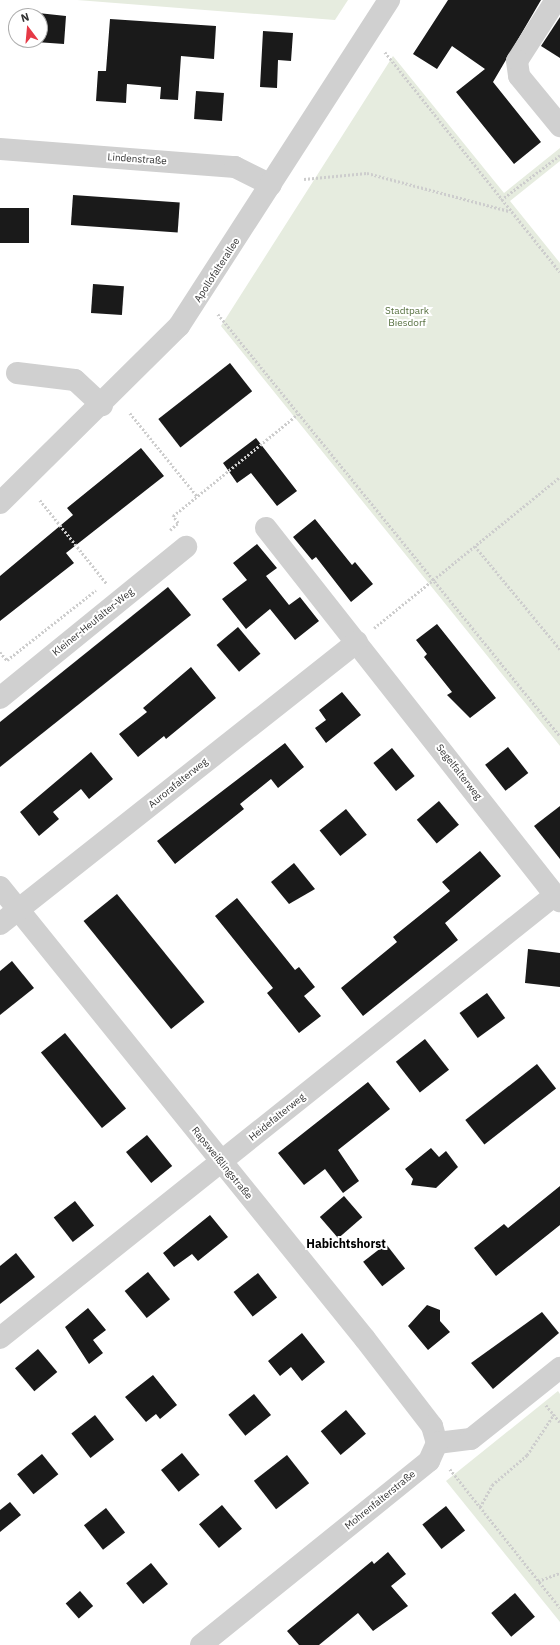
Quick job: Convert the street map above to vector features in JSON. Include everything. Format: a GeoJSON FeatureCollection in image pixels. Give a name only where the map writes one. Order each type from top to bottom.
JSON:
{"type":"FeatureCollection","features":[{"type":"Feature","properties":{"kind":"street","name":"Apollofalterallee"},"geometry":{"type":"LineString","coordinates":[[0,503],[102,405],[179,326],[389,0]]}},
{"type":"Feature","properties":{"kind":"street"},"geometry":{"type":"LineString","coordinates":[[556,0],[517,61],[520,76],[560,126]]}},
{"type":"Feature","properties":{"kind":"street","name":"Lindenstraße"},"geometry":{"type":"LineString","coordinates":[[0,149],[235,167],[271,185]]}},
{"type":"Feature","properties":{"kind":"street"},"geometry":{"type":"LineString","coordinates":[[17,373],[74,380],[102,405]]}},
{"type":"Feature","properties":{"kind":"street","name":"Segelfalterweg"},"geometry":{"type":"LineString","coordinates":[[266,528],[558,898]]}},
{"type":"Feature","properties":{"kind":"street","name":"Kleiner-Heufalter-Weg"},"geometry":{"type":"LineString","coordinates":[[0,698],[186,547]]}},
{"type":"Feature","properties":{"kind":"street","name":"Aurorafalterweg"},"geometry":{"type":"LineString","coordinates":[[0,924],[357,642]]}},
{"type":"Feature","properties":{"kind":"street","name":"Rapsweißlingstraße"},"geometry":{"type":"LineString","coordinates":[[0,887],[432,1426],[437,1443]]}},
{"type":"Feature","properties":{"kind":"street","name":"Heidefalterweg"},"geometry":{"type":"LineString","coordinates":[[0,1338],[221,1162],[558,898]]}},
{"type":"Feature","properties":{"kind":"street"},"geometry":{"type":"LineString","coordinates":[[437,1443],[471,1439],[560,1368]]}},
{"type":"Feature","properties":{"kind":"street","name":"Mohrenfalterstraße"},"geometry":{"type":"LineString","coordinates":[[202,1645],[428,1461],[437,1443]]}},
{"type":"Feature","properties":{"kind":"path"},"geometry":{"type":"LineString","coordinates":[[385,52],[509,211],[560,272]]}},
{"type":"Feature","properties":{"kind":"path"},"geometry":{"type":"LineString","coordinates":[[501,200],[560,155]]}},
{"type":"Feature","properties":{"kind":"path"},"geometry":{"type":"LineString","coordinates":[[304,179],[367,173],[509,211]]}},
{"type":"Feature","properties":{"kind":"path"},"geometry":{"type":"LineString","coordinates":[[218,314],[298,414],[435,579],[560,736]]}},
{"type":"Feature","properties":{"kind":"path"},"geometry":{"type":"LineString","coordinates":[[130,413],[197,496]]}},
{"type":"Feature","properties":{"kind":"path"},"geometry":{"type":"LineString","coordinates":[[165,533],[178,523],[173,516],[298,414]]}},
{"type":"Feature","properties":{"kind":"path"},"geometry":{"type":"LineString","coordinates":[[357,642],[560,477]]}},
{"type":"Feature","properties":{"kind":"path"},"geometry":{"type":"LineString","coordinates":[[40,500],[120,600]]}},
{"type":"Feature","properties":{"kind":"path"},"geometry":{"type":"LineString","coordinates":[[476,546],[560,649]]}},
{"type":"Feature","properties":{"kind":"path"},"geometry":{"type":"LineString","coordinates":[[7,660],[111,577]]}},
{"type":"Feature","properties":{"kind":"path"},"geometry":{"type":"LineString","coordinates":[[480,1507],[492,1485],[528,1455],[554,1414]]}},
{"type":"Feature","properties":{"kind":"path"},"geometry":{"type":"LineString","coordinates":[[448,1466],[560,1608]]}},
{"type":"Feature","properties":{"kind":"path"},"geometry":{"type":"LineString","coordinates":[[538,1581],[560,1573]]}},
{"type":"Feature","properties":{"kind":"green space"},"geometry":{"type":"Polygon","coordinates":[[[77,0],[348,0],[335,20],[77,0]]]}},
{"type":"Feature","properties":{"kind":"green space","name":"Stadtpark Biesdorf"},"geometry":{"type":"Polygon","coordinates":[[[393,56],[504,193],[560,148],[560,161],[510,201],[560,263],[560,746],[221,326],[393,56]]]}},
{"type":"Feature","properties":{"kind":"green space"},"geometry":{"type":"Polygon","coordinates":[[[558,1391],[560,1394],[560,1622],[446,1481],[558,1391]]]}},
{"type":"Feature","properties":{"kind":"building"},"geometry":{"type":"Polygon","coordinates":[[[448,0],[541,0],[493,82],[541,142],[514,164],[456,92],[485,69],[452,46],[437,69],[413,54],[448,0]]]}},
{"type":"Feature","properties":{"kind":"building"},"geometry":{"type":"Polygon","coordinates":[[[48,14],[66,16],[64,44],[48,43],[48,14]]]}},
{"type":"Feature","properties":{"kind":"building"},"geometry":{"type":"Polygon","coordinates":[[[560,17],[560,58],[541,46],[560,17]]]}},
{"type":"Feature","properties":{"kind":"building"},"geometry":{"type":"Polygon","coordinates":[[[110,19],[216,26],[214,59],[181,56],[178,100],[160,99],[161,87],[127,84],[126,103],[96,101],[98,71],[106,71],[110,19]]]}},
{"type":"Feature","properties":{"kind":"building"},"geometry":{"type":"Polygon","coordinates":[[[263,31],[293,33],[291,61],[278,60],[277,88],[260,87],[263,31]]]}},
{"type":"Feature","properties":{"kind":"building"},"geometry":{"type":"Polygon","coordinates":[[[196,91],[224,93],[222,121],[194,119],[196,91]]]}},
{"type":"Feature","properties":{"kind":"building"},"geometry":{"type":"Polygon","coordinates":[[[73,195],[180,202],[178,232],[71,225],[73,195]]]}},
{"type":"Feature","properties":{"kind":"building"},"geometry":{"type":"Polygon","coordinates":[[[0,208],[29,208],[29,243],[0,243],[0,208]]]}},
{"type":"Feature","properties":{"kind":"building"},"geometry":{"type":"Polygon","coordinates":[[[93,284],[124,286],[122,315],[91,313],[93,284]]]}},
{"type":"Feature","properties":{"kind":"building"},"geometry":{"type":"Polygon","coordinates":[[[230,363],[252,391],[180,447],[158,419],[230,363]]]}},
{"type":"Feature","properties":{"kind":"building"},"geometry":{"type":"Polygon","coordinates":[[[256,438],[297,491],[277,506],[251,473],[237,483],[223,463],[256,438]]]}},
{"type":"Feature","properties":{"kind":"building"},"geometry":{"type":"Polygon","coordinates":[[[141,448],[164,476],[66,553],[74,563],[0,621],[0,576],[73,515],[67,508],[141,448]]]}},
{"type":"Feature","properties":{"kind":"building"},"geometry":{"type":"Polygon","coordinates":[[[315,519],[352,565],[355,562],[373,584],[351,602],[316,557],[312,560],[293,537],[315,519]]]}},
{"type":"Feature","properties":{"kind":"building"},"geometry":{"type":"Polygon","coordinates":[[[257,544],[277,568],[266,576],[289,605],[300,597],[319,621],[295,640],[270,609],[246,629],[222,599],[247,580],[233,563],[257,544]]]}},
{"type":"Feature","properties":{"kind":"building"},"geometry":{"type":"Polygon","coordinates":[[[168,587],[191,615],[0,767],[0,722],[168,587]]]}},
{"type":"Feature","properties":{"kind":"building"},"geometry":{"type":"Polygon","coordinates":[[[437,624],[496,698],[470,718],[447,695],[452,692],[424,657],[427,654],[416,640],[437,624]]]}},
{"type":"Feature","properties":{"kind":"building"},"geometry":{"type":"Polygon","coordinates":[[[238,627],[260,654],[239,672],[217,645],[238,627]]]}},
{"type":"Feature","properties":{"kind":"building"},"geometry":{"type":"Polygon","coordinates":[[[191,667],[216,698],[166,739],[164,736],[138,757],[119,734],[147,712],[143,708],[191,667]]]}},
{"type":"Feature","properties":{"kind":"building"},"geometry":{"type":"Polygon","coordinates":[[[342,692],[361,715],[326,743],[315,728],[326,720],[319,710],[342,692]]]}},
{"type":"Feature","properties":{"kind":"building"},"geometry":{"type":"Polygon","coordinates":[[[285,743],[304,767],[278,788],[271,779],[240,804],[244,809],[175,864],[157,841],[285,743]]]}},
{"type":"Feature","properties":{"kind":"building"},"geometry":{"type":"Polygon","coordinates":[[[508,747],[528,773],[505,791],[485,765],[508,747]]]}},
{"type":"Feature","properties":{"kind":"building"},"geometry":{"type":"Polygon","coordinates":[[[392,748],[415,776],[396,791],[373,763],[392,748]]]}},
{"type":"Feature","properties":{"kind":"building"},"geometry":{"type":"Polygon","coordinates":[[[91,752],[113,779],[89,799],[81,789],[53,812],[59,819],[39,836],[20,812],[91,752]]]}},
{"type":"Feature","properties":{"kind":"building"},"geometry":{"type":"Polygon","coordinates":[[[439,801],[459,825],[437,843],[417,820],[439,801]]]}},
{"type":"Feature","properties":{"kind":"building"},"geometry":{"type":"Polygon","coordinates":[[[560,806],[560,859],[534,826],[560,806]]]}},
{"type":"Feature","properties":{"kind":"building"},"geometry":{"type":"Polygon","coordinates":[[[346,809],[367,835],[340,856],[320,830],[346,809]]]}},
{"type":"Feature","properties":{"kind":"building"},"geometry":{"type":"Polygon","coordinates":[[[480,851],[501,876],[445,923],[458,940],[363,1016],[341,988],[397,942],[393,937],[450,891],[442,882],[480,851]]]}},
{"type":"Feature","properties":{"kind":"building"},"geometry":{"type":"Polygon","coordinates":[[[294,863],[315,889],[289,904],[271,882],[294,863]]]}},
{"type":"Feature","properties":{"kind":"building"},"geometry":{"type":"Polygon","coordinates":[[[117,894],[204,1002],[171,1029],[84,921],[117,894]]]}},
{"type":"Feature","properties":{"kind":"building"},"geometry":{"type":"Polygon","coordinates":[[[237,898],[295,970],[299,967],[315,987],[304,996],[321,1016],[299,1033],[267,993],[273,988],[215,916],[237,898]]]}},
{"type":"Feature","properties":{"kind":"building"},"geometry":{"type":"Polygon","coordinates":[[[528,949],[560,953],[560,987],[525,983],[528,949]]]}},
{"type":"Feature","properties":{"kind":"building"},"geometry":{"type":"Polygon","coordinates":[[[12,961],[34,988],[0,1015],[0,971],[12,961]]]}},
{"type":"Feature","properties":{"kind":"building"},"geometry":{"type":"Polygon","coordinates":[[[487,993],[505,1018],[478,1038],[459,1013],[487,993]]]}},
{"type":"Feature","properties":{"kind":"building"},"geometry":{"type":"Polygon","coordinates":[[[65,1033],[126,1108],[102,1128],[41,1053],[65,1033]]]}},
{"type":"Feature","properties":{"kind":"building"},"geometry":{"type":"Polygon","coordinates":[[[425,1039],[449,1070],[420,1093],[396,1062],[425,1039]]]}},
{"type":"Feature","properties":{"kind":"building"},"geometry":{"type":"Polygon","coordinates":[[[537,1064],[556,1088],[484,1144],[465,1120],[537,1064]]]}},
{"type":"Feature","properties":{"kind":"building"},"geometry":{"type":"Polygon","coordinates":[[[368,1082],[390,1109],[338,1150],[359,1181],[343,1193],[325,1169],[304,1185],[278,1153],[368,1082]]]}},
{"type":"Feature","properties":{"kind":"building"},"geometry":{"type":"Polygon","coordinates":[[[147,1135],[172,1166],[151,1183],[126,1152],[147,1135]]]}},
{"type":"Feature","properties":{"kind":"building"},"geometry":{"type":"Polygon","coordinates":[[[431,1148],[439,1157],[446,1151],[458,1167],[436,1188],[411,1185],[413,1179],[405,1169],[431,1148]]]}},
{"type":"Feature","properties":{"kind":"building"},"geometry":{"type":"Polygon","coordinates":[[[560,1186],[560,1225],[496,1276],[474,1248],[504,1224],[508,1228],[560,1186]]]}},
{"type":"Feature","properties":{"kind":"building"},"geometry":{"type":"Polygon","coordinates":[[[344,1196],[362,1217],[338,1238],[320,1217],[344,1196]]]}},
{"type":"Feature","properties":{"kind":"building"},"geometry":{"type":"Polygon","coordinates":[[[75,1201],[94,1225],[73,1242],[54,1218],[75,1201]]]}},
{"type":"Feature","properties":{"kind":"building"},"geometry":{"type":"Polygon","coordinates":[[[210,1215],[228,1237],[198,1261],[192,1254],[174,1267],[163,1253],[210,1215]]]}},
{"type":"Feature","properties":{"kind":"building"},"geometry":{"type":"Polygon","coordinates":[[[386,1244],[405,1268],[382,1286],[363,1262],[386,1244]]]}},
{"type":"Feature","properties":{"kind":"building"},"geometry":{"type":"Polygon","coordinates":[[[16,1253],[35,1277],[0,1304],[0,1266],[16,1253]]]}},
{"type":"Feature","properties":{"kind":"building"},"geometry":{"type":"Polygon","coordinates":[[[148,1272],[170,1299],[147,1318],[125,1291],[148,1272]]]}},
{"type":"Feature","properties":{"kind":"building"},"geometry":{"type":"Polygon","coordinates":[[[258,1273],[277,1297],[253,1317],[234,1292],[258,1273]]]}},
{"type":"Feature","properties":{"kind":"building"},"geometry":{"type":"Polygon","coordinates":[[[427,1305],[440,1310],[440,1321],[450,1332],[428,1350],[408,1326],[427,1305]]]}},
{"type":"Feature","properties":{"kind":"building"},"geometry":{"type":"Polygon","coordinates":[[[88,1308],[106,1330],[93,1340],[103,1353],[89,1364],[65,1327],[88,1308]]]}},
{"type":"Feature","properties":{"kind":"building"},"geometry":{"type":"Polygon","coordinates":[[[542,1312],[559,1333],[493,1389],[471,1363],[542,1312]]]}},
{"type":"Feature","properties":{"kind":"building"},"geometry":{"type":"Polygon","coordinates":[[[302,1333],[325,1362],[302,1381],[291,1367],[280,1376],[268,1361],[302,1333]]]}},
{"type":"Feature","properties":{"kind":"building"},"geometry":{"type":"Polygon","coordinates":[[[38,1349],[57,1372],[34,1391],[15,1368],[38,1349]]]}},
{"type":"Feature","properties":{"kind":"building"},"geometry":{"type":"Polygon","coordinates":[[[153,1375],[177,1405],[160,1419],[156,1414],[146,1422],[125,1397],[153,1375]]]}},
{"type":"Feature","properties":{"kind":"building"},"geometry":{"type":"Polygon","coordinates":[[[254,1394],[271,1415],[245,1436],[228,1415],[254,1394]]]}},
{"type":"Feature","properties":{"kind":"building"},"geometry":{"type":"Polygon","coordinates":[[[346,1410],[366,1434],[341,1455],[321,1431],[346,1410]]]}},
{"type":"Feature","properties":{"kind":"building"},"geometry":{"type":"Polygon","coordinates":[[[95,1415],[114,1439],[90,1458],[71,1433],[95,1415]]]}},
{"type":"Feature","properties":{"kind":"building"},"geometry":{"type":"Polygon","coordinates":[[[182,1453],[200,1475],[179,1492],[161,1470],[182,1453]]]}},
{"type":"Feature","properties":{"kind":"building"},"geometry":{"type":"Polygon","coordinates":[[[42,1454],[58,1474],[33,1494],[17,1474],[42,1454]]]}},
{"type":"Feature","properties":{"kind":"building"},"geometry":{"type":"Polygon","coordinates":[[[287,1455],[309,1483],[276,1509],[254,1481],[287,1455]]]}},
{"type":"Feature","properties":{"kind":"building"},"geometry":{"type":"Polygon","coordinates":[[[10,1502],[21,1515],[0,1532],[0,1510],[10,1502]]]}},
{"type":"Feature","properties":{"kind":"building"},"geometry":{"type":"Polygon","coordinates":[[[222,1505],[242,1529],[219,1548],[199,1524],[222,1505]]]}},
{"type":"Feature","properties":{"kind":"building"},"geometry":{"type":"Polygon","coordinates":[[[446,1506],[465,1530],[441,1549],[422,1524],[446,1506]]]}},
{"type":"Feature","properties":{"kind":"building"},"geometry":{"type":"Polygon","coordinates":[[[106,1508],[125,1532],[103,1550],[84,1525],[106,1508]]]}},
{"type":"Feature","properties":{"kind":"building"},"geometry":{"type":"Polygon","coordinates":[[[388,1552],[406,1574],[391,1586],[408,1606],[373,1631],[358,1613],[319,1645],[299,1645],[287,1631],[372,1561],[374,1564],[388,1552]]]}},
{"type":"Feature","properties":{"kind":"building"},"geometry":{"type":"Polygon","coordinates":[[[151,1563],[168,1584],[143,1604],[126,1583],[151,1563]]]}},
{"type":"Feature","properties":{"kind":"building"},"geometry":{"type":"Polygon","coordinates":[[[80,1591],[93,1606],[79,1619],[66,1603],[80,1591]]]}},
{"type":"Feature","properties":{"kind":"building"},"geometry":{"type":"Polygon","coordinates":[[[515,1593],[535,1617],[511,1637],[491,1613],[515,1593]]]}},
{"type":"Feature","properties":{"kind":"district","name":"Habichtshorst"},"geometry":{"type":"Point","coordinates":[346,1244]}}]}
